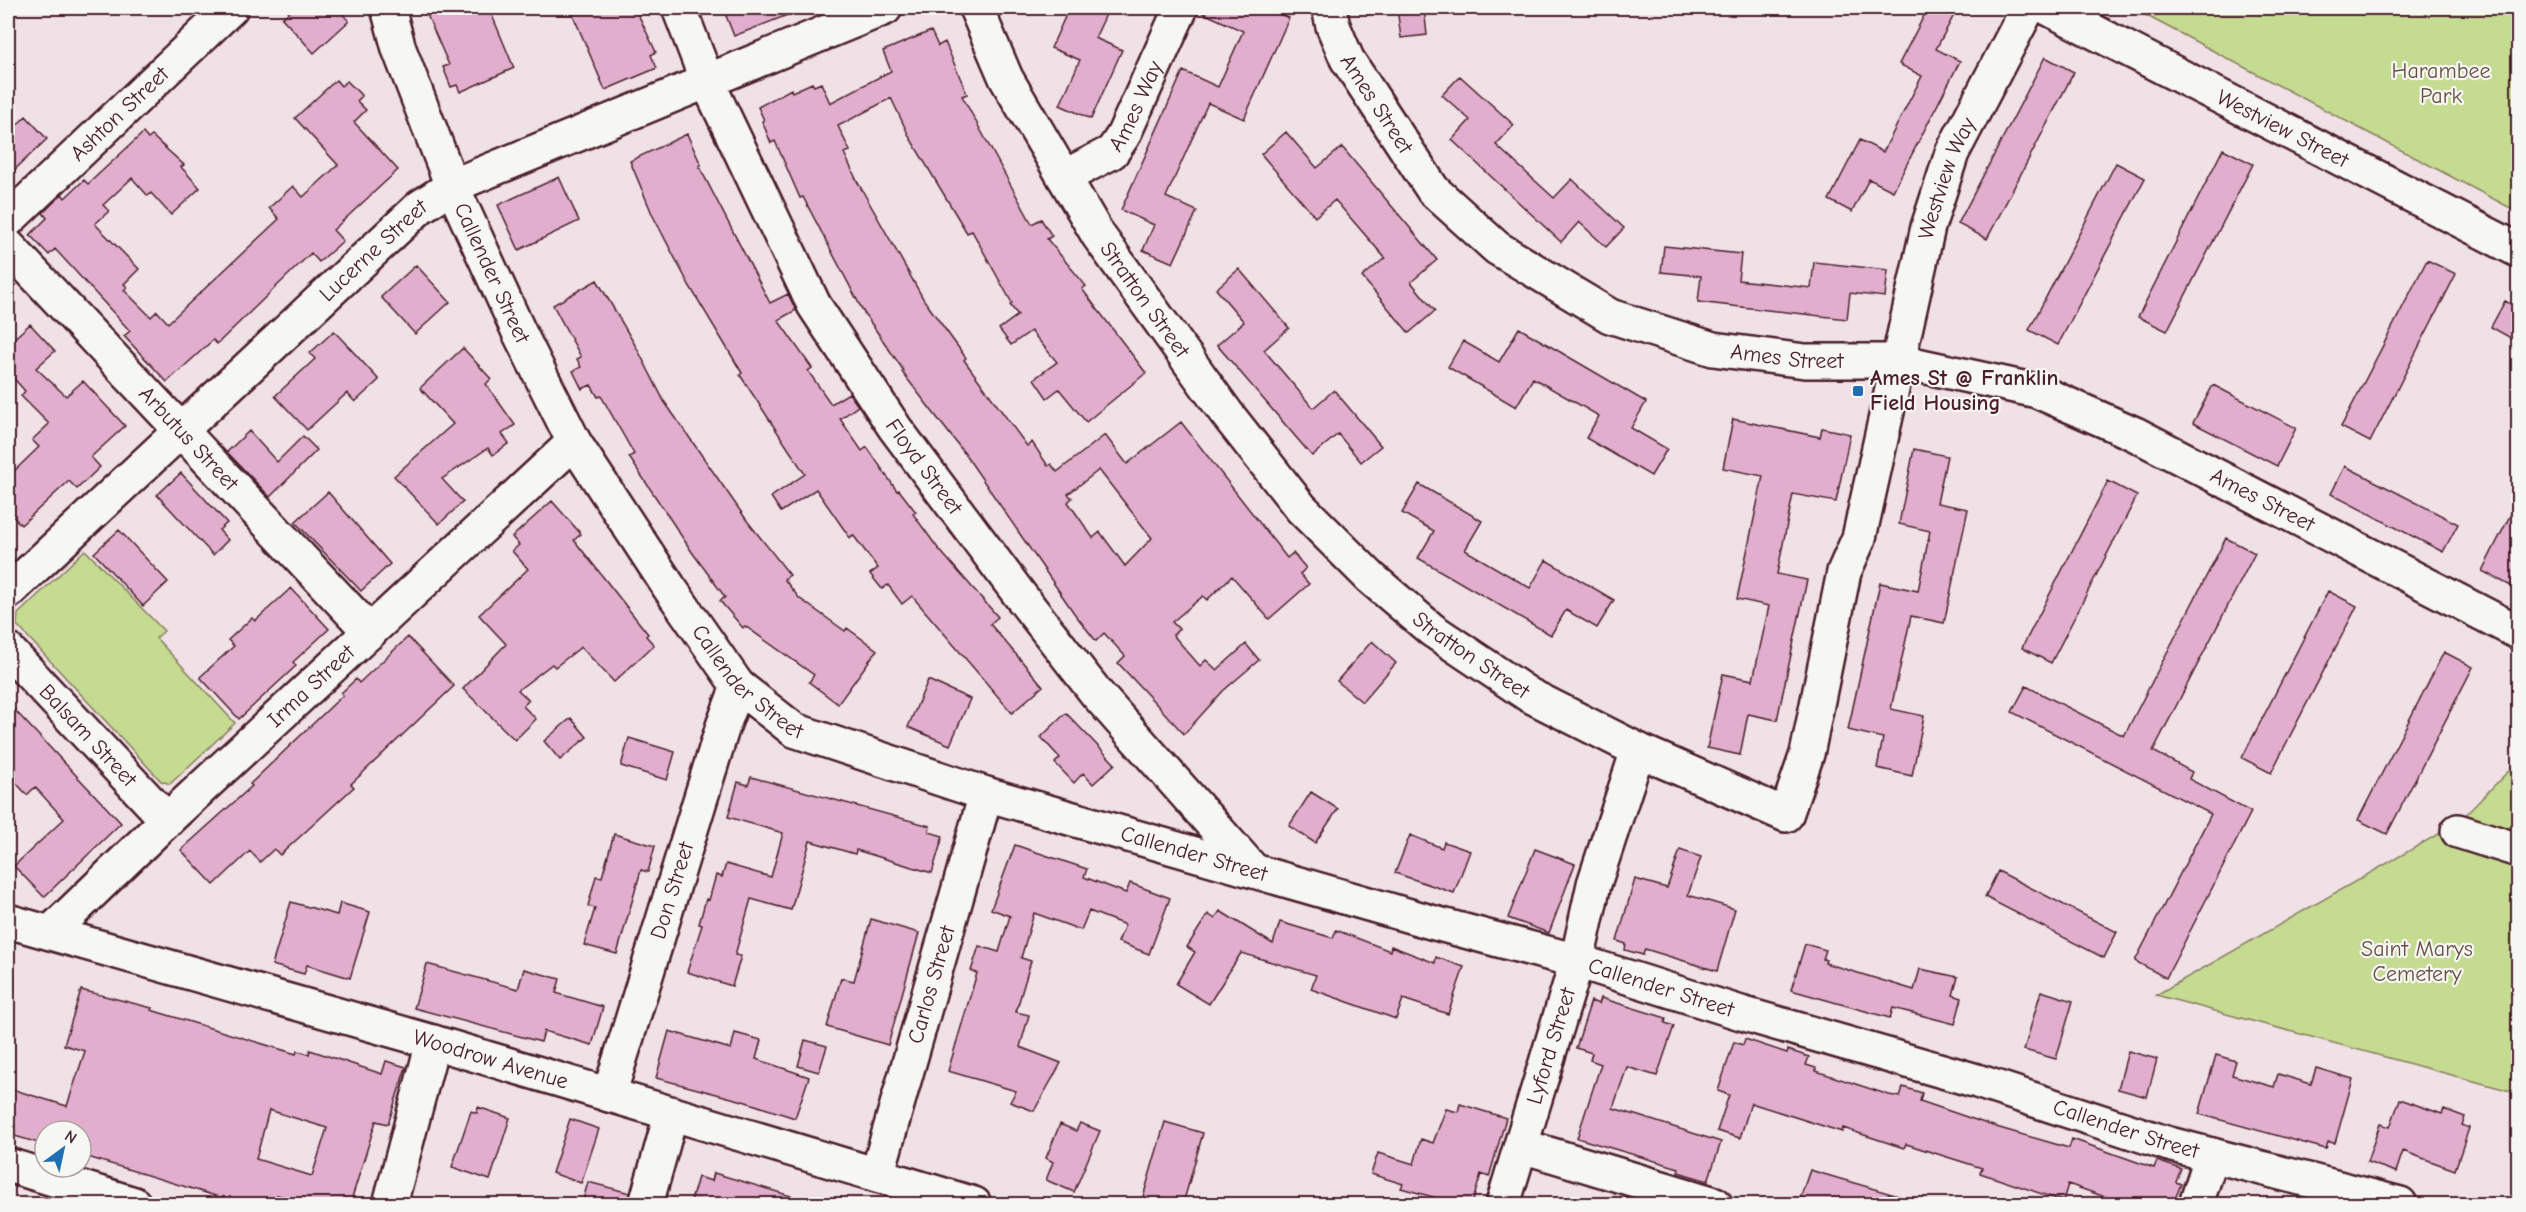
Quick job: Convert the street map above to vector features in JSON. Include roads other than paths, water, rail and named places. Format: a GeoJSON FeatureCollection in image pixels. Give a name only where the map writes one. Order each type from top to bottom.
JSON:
{"type":"FeatureCollection","features":[{"type":"Feature","properties":{"kind":"street","name":"Ashton Street"},"geometry":{"type":"LineString","coordinates":[[8,220],[231,8]]}},
{"type":"Feature","properties":{"kind":"street","name":"Callender Street"},"geometry":{"type":"LineString","coordinates":[[388,8],[399,49],[453,186],[519,333],[574,442],[669,587],[738,686],[794,730],[986,794],[1431,922],[1577,961],[1741,1013],[1977,1081],[2212,1155],[2400,1204]]}},
{"type":"Feature","properties":{"kind":"street","name":"Floyd Street"},"geometry":{"type":"LineString","coordinates":[[680,8],[707,81],[814,305],[895,428],[1097,694],[1253,870]]}},
{"type":"Feature","properties":{"kind":"street","name":"Lucerne Street"},"geometry":{"type":"LineString","coordinates":[[8,592],[420,207],[453,186],[885,8]]}},
{"type":"Feature","properties":{"kind":"street","name":"Stratton Street"},"geometry":{"type":"LineString","coordinates":[[976,8],[1006,78],[1098,235],[1227,414],[1301,508],[1356,563],[1432,630],[1494,674],[1529,695],[1638,750],[1786,815],[1807,754],[1844,572],[1859,538],[1899,361]]}},
{"type":"Feature","properties":{"kind":"street","name":"Ames Way"},"geometry":{"type":"LineString","coordinates":[[1064,177],[1112,152],[1123,136],[1180,8]]}},
{"type":"Feature","properties":{"kind":"street","name":"Ames Street"},"geometry":{"type":"LineString","coordinates":[[1329,8],[1347,59],[1433,190],[1497,249],[1610,316],[1713,350],[1805,362],[1899,361],[2037,391],[2067,402],[2135,434],[2518,632]]}},
{"type":"Feature","properties":{"kind":"street","name":"Westview Way"},"geometry":{"type":"LineString","coordinates":[[1899,361],[1928,227],[1952,153],[2028,8]]}},
{"type":"Feature","properties":{"kind":"street","name":"Westview Street"},"geometry":{"type":"LineString","coordinates":[[2048,8],[2518,250]]}},
{"type":"Feature","properties":{"kind":"street","name":"Arbutus Street"},"geometry":{"type":"LineString","coordinates":[[8,246],[370,632]]}},
{"type":"Feature","properties":{"kind":"street","name":"Irma Street"},"geometry":{"type":"LineString","coordinates":[[51,932],[167,820],[574,442]]}},
{"type":"Feature","properties":{"kind":"street","name":"Balsam Street"},"geometry":{"type":"LineString","coordinates":[[8,650],[167,820]]}},
{"type":"Feature","properties":{"kind":"street","name":"Don Street"},"geometry":{"type":"LineString","coordinates":[[609,1095],[723,726],[738,686]]}},
{"type":"Feature","properties":{"kind":"street","name":"Lyford Street"},"geometry":{"type":"LineString","coordinates":[[1503,1204],[1577,961],[1594,884],[1638,750]]}},
{"type":"Feature","properties":{"kind":"street","name":"Carlos Street"},"geometry":{"type":"LineString","coordinates":[[877,1175],[986,794]]}},
{"type":"Feature","properties":{"kind":"street"},"geometry":{"type":"LineString","coordinates":[[2458,831],[2518,850]]}},
{"type":"Feature","properties":{"kind":"street","name":"Woodrow Avenue"},"geometry":{"type":"LineString","coordinates":[[8,921],[433,1042],[974,1204]]}},
{"type":"Feature","properties":{"kind":"street"},"geometry":{"type":"LineString","coordinates":[[390,1204],[433,1042]]}},
{"type":"Feature","properties":{"kind":"street"},"geometry":{"type":"LineString","coordinates":[[646,1204],[671,1115]]}},
{"type":"Feature","properties":{"kind":"street"},"geometry":{"type":"LineString","coordinates":[[1522,1146],[1715,1204]]}},
{"type":"Feature","properties":{"kind":"street"},"geometry":{"type":"LineString","coordinates":[[2196,1204],[2212,1155]]}},
{"type":"Feature","properties":{"kind":"street"},"geometry":{"type":"LineString","coordinates":[[8,1165],[134,1204]]}},
{"type":"Feature","properties":{"kind":"place","name":"Ames St @ Franklin Field Housing"},"geometry":{"type":"Point","coordinates":[1858,391]}},
{"type":"Feature","properties":{"kind":"park label","name":"Harambee Park"},"geometry":{"type":"Point","coordinates":[2441,84]}},
{"type":"Feature","properties":{"kind":"park label","name":"Saint Marys Cemetery"},"geometry":{"type":"Point","coordinates":[2417,962]}}]}
